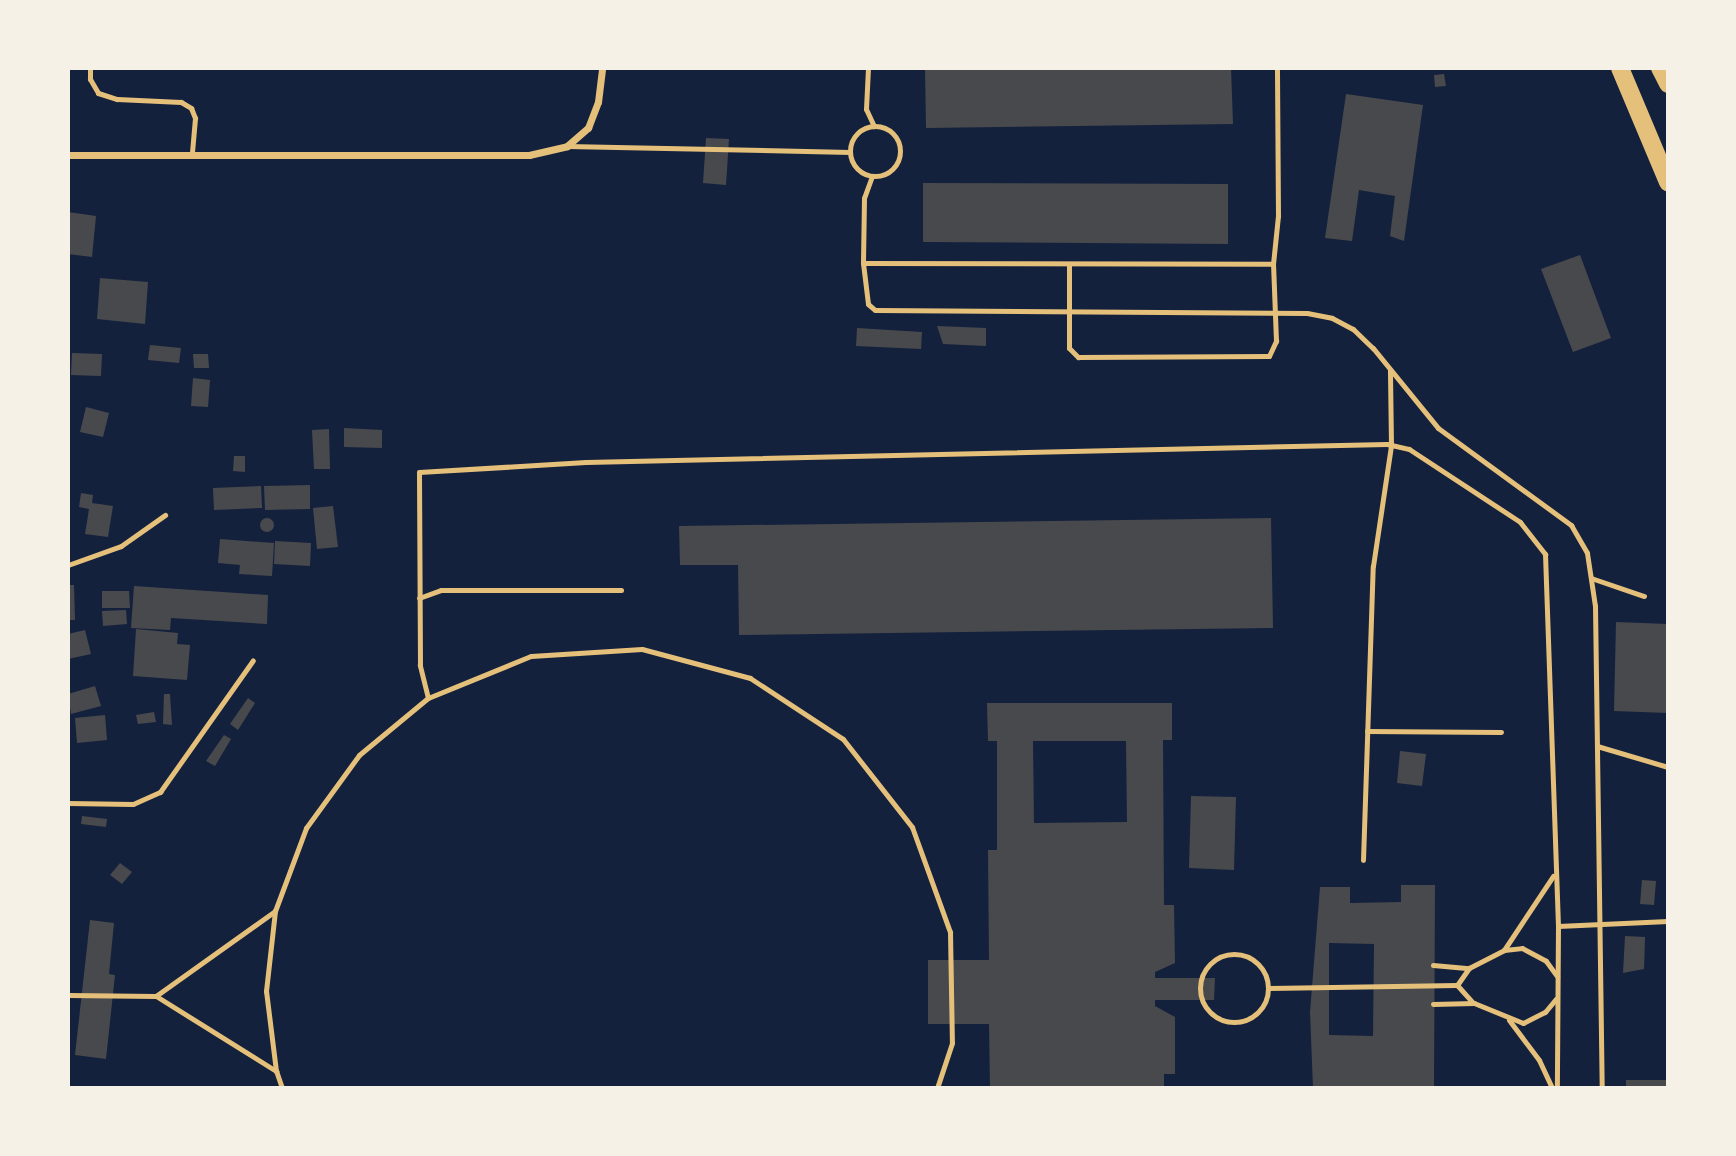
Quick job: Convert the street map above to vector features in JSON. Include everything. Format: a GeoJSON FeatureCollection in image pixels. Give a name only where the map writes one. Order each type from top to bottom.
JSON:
{"type":"FeatureCollection","features":[{"type":"Feature","properties":{"kind":"main road"},"geometry":{"type":"LineString","coordinates":[[1620,68],[1668,182]]}},
{"type":"Feature","properties":{"kind":"main road"},"geometry":{"type":"LineString","coordinates":[[1660,68],[1668,84]]}},
{"type":"Feature","properties":{"kind":"street"},"geometry":{"type":"LineString","coordinates":[[68,155],[529,155],[567,146],[588,128],[598,102],[601,68]]}},
{"type":"Feature","properties":{"kind":"lane"},"geometry":{"type":"LineString","coordinates":[[90,68],[90,79],[98,93],[117,99],[181,102],[191,108],[195,118],[192,155]]}},
{"type":"Feature","properties":{"kind":"lane"},"geometry":{"type":"LineString","coordinates":[[868,68],[866,109],[874,126],[897,137],[900,156],[889,172],[872,176],[856,168],[849,152],[858,132],[874,126]]}},
{"type":"Feature","properties":{"kind":"lane"},"geometry":{"type":"LineString","coordinates":[[1069,264],[1069,348],[1073,355],[1086,359],[1263,358],[1275,349],[1273,264],[1278,216],[1278,68]]}},
{"type":"Feature","properties":{"kind":"lane"},"geometry":{"type":"LineString","coordinates":[[567,146],[849,152]]}},
{"type":"Feature","properties":{"kind":"lane"},"geometry":{"type":"LineString","coordinates":[[872,176],[864,198],[863,263],[868,304],[875,310],[1275,314],[1332,318],[1353,329],[1438,428],[1571,526],[1587,553],[1591,578],[1597,746],[1602,1088]]}},
{"type":"Feature","properties":{"kind":"lane"},"geometry":{"type":"LineString","coordinates":[[863,263],[1273,264]]}},
{"type":"Feature","properties":{"kind":"lane"},"geometry":{"type":"LineString","coordinates":[[1363,860],[1373,566],[1391,445],[1390,370]]}},
{"type":"Feature","properties":{"kind":"lane"},"geometry":{"type":"LineString","coordinates":[[428,698],[420,665],[419,472],[586,462],[1391,445],[1409,449],[1446,469],[1520,522],[1545,554],[1558,926],[1555,1088]]}},
{"type":"Feature","properties":{"kind":"lane"},"geometry":{"type":"LineString","coordinates":[[68,565],[121,546],[165,514]]}},
{"type":"Feature","properties":{"kind":"lane"},"geometry":{"type":"LineString","coordinates":[[1591,578],[1644,596]]}},
{"type":"Feature","properties":{"kind":"lane"},"geometry":{"type":"LineString","coordinates":[[419,598],[441,590],[621,590]]}},
{"type":"Feature","properties":{"kind":"lane"},"geometry":{"type":"LineString","coordinates":[[282,1088],[276,1071],[266,991],[275,911],[314,817],[359,755],[428,698],[531,656],[642,649],[750,678],[844,739],[912,827],[950,932],[952,1043],[937,1088]]}},
{"type":"Feature","properties":{"kind":"lane"},"geometry":{"type":"LineString","coordinates":[[68,803],[133,804],[160,792],[253,660]]}},
{"type":"Feature","properties":{"kind":"lane"},"geometry":{"type":"LineString","coordinates":[[1367,732],[1501,733]]}},
{"type":"Feature","properties":{"kind":"lane"},"geometry":{"type":"LineString","coordinates":[[1597,746],[1668,767]]}},
{"type":"Feature","properties":{"kind":"lane"},"geometry":{"type":"LineString","coordinates":[[1504,950],[1530,917],[1555,873]]}},
{"type":"Feature","properties":{"kind":"lane"},"geometry":{"type":"LineString","coordinates":[[156,996],[275,911]]}},
{"type":"Feature","properties":{"kind":"lane"},"geometry":{"type":"LineString","coordinates":[[1558,926],[1668,921]]}},
{"type":"Feature","properties":{"kind":"lane"},"geometry":{"type":"LineString","coordinates":[[1457,985],[1469,968],[1504,950],[1522,948],[1532,953],[1557,976]]}},
{"type":"Feature","properties":{"kind":"lane"},"geometry":{"type":"LineString","coordinates":[[1241,954],[1261,966],[1268,988],[1254,1016],[1234,1022],[1213,1015],[1206,1007],[1199,985],[1202,974],[1218,957],[1241,954]]}},
{"type":"Feature","properties":{"kind":"lane"},"geometry":{"type":"LineString","coordinates":[[1433,965],[1469,968]]}},
{"type":"Feature","properties":{"kind":"lane"},"geometry":{"type":"LineString","coordinates":[[1268,988],[1457,985],[1474,1003],[1509,1020],[1523,1023],[1534,1019],[1558,998]]}},
{"type":"Feature","properties":{"kind":"lane"},"geometry":{"type":"LineString","coordinates":[[68,995],[156,996],[276,1071]]}},
{"type":"Feature","properties":{"kind":"lane"},"geometry":{"type":"LineString","coordinates":[[1433,1004],[1474,1003]]}},
{"type":"Feature","properties":{"kind":"lane"},"geometry":{"type":"LineString","coordinates":[[1509,1020],[1539,1060],[1555,1088]]}},
{"type":"Feature","properties":{"kind":"building"},"geometry":{"type":"Polygon","coordinates":[[[925,68],[1231,68],[1233,124],[926,128],[925,68]]]}},
{"type":"Feature","properties":{"kind":"building"},"geometry":{"type":"Polygon","coordinates":[[[1444,74],[1446,86],[1435,87],[1434,75],[1444,74]]]}},
{"type":"Feature","properties":{"kind":"building"},"geometry":{"type":"Polygon","coordinates":[[[1346,94],[1423,105],[1404,241],[1390,236],[1395,196],[1359,190],[1352,241],[1325,238],[1346,94]]]}},
{"type":"Feature","properties":{"kind":"building"},"geometry":{"type":"Polygon","coordinates":[[[706,138],[729,139],[726,185],[703,183],[706,138]]]}},
{"type":"Feature","properties":{"kind":"building"},"geometry":{"type":"Polygon","coordinates":[[[923,183],[1228,184],[1228,244],[923,242],[923,183]]]}},
{"type":"Feature","properties":{"kind":"building"},"geometry":{"type":"Polygon","coordinates":[[[68,212],[96,216],[92,257],[68,254],[68,212]]]}},
{"type":"Feature","properties":{"kind":"building"},"geometry":{"type":"Polygon","coordinates":[[[1580,255],[1611,338],[1573,352],[1541,269],[1580,255]]]}},
{"type":"Feature","properties":{"kind":"building"},"geometry":{"type":"Polygon","coordinates":[[[100,278],[148,282],[145,324],[97,319],[100,278]]]}},
{"type":"Feature","properties":{"kind":"building"},"geometry":{"type":"Polygon","coordinates":[[[937,326],[986,328],[986,346],[943,344],[937,326]]]}},
{"type":"Feature","properties":{"kind":"building"},"geometry":{"type":"Polygon","coordinates":[[[857,328],[922,332],[921,349],[856,346],[857,328]]]}},
{"type":"Feature","properties":{"kind":"building"},"geometry":{"type":"Polygon","coordinates":[[[150,345],[181,348],[179,363],[148,360],[150,345]]]}},
{"type":"Feature","properties":{"kind":"building"},"geometry":{"type":"Polygon","coordinates":[[[72,353],[102,354],[101,376],[71,375],[72,353]]]}},
{"type":"Feature","properties":{"kind":"building"},"geometry":{"type":"Polygon","coordinates":[[[193,354],[208,354],[209,368],[194,368],[193,354]]]}},
{"type":"Feature","properties":{"kind":"building"},"geometry":{"type":"Polygon","coordinates":[[[193,378],[210,380],[208,407],[191,406],[193,378]]]}},
{"type":"Feature","properties":{"kind":"building"},"geometry":{"type":"Polygon","coordinates":[[[86,407],[109,413],[103,437],[80,432],[86,407]]]}},
{"type":"Feature","properties":{"kind":"building"},"geometry":{"type":"Polygon","coordinates":[[[344,428],[382,430],[382,448],[344,447],[344,428]]]}},
{"type":"Feature","properties":{"kind":"building"},"geometry":{"type":"Polygon","coordinates":[[[329,429],[330,469],[314,469],[312,430],[329,429]]]}},
{"type":"Feature","properties":{"kind":"building"},"geometry":{"type":"Polygon","coordinates":[[[234,456],[245,456],[245,472],[233,471],[234,456]]]}},
{"type":"Feature","properties":{"kind":"building"},"geometry":{"type":"Polygon","coordinates":[[[310,485],[310,509],[265,510],[264,486],[310,485]]]}},
{"type":"Feature","properties":{"kind":"building"},"geometry":{"type":"Polygon","coordinates":[[[261,486],[262,508],[214,510],[213,488],[261,486]]]}},
{"type":"Feature","properties":{"kind":"building"},"geometry":{"type":"Polygon","coordinates":[[[81,493],[93,495],[92,503],[113,506],[108,537],[85,534],[89,509],[79,507],[81,493]]]}},
{"type":"Feature","properties":{"kind":"building"},"geometry":{"type":"Polygon","coordinates":[[[333,506],[338,547],[317,549],[313,508],[333,506]]]}},
{"type":"Feature","properties":{"kind":"building"},"geometry":{"type":"Polygon","coordinates":[[[264,518],[270,518],[274,525],[270,532],[264,532],[260,528],[260,522],[264,518]]]}},
{"type":"Feature","properties":{"kind":"building"},"geometry":{"type":"Polygon","coordinates":[[[1271,518],[1273,628],[739,635],[738,565],[680,565],[679,526],[1271,518]]]}},
{"type":"Feature","properties":{"kind":"building"},"geometry":{"type":"Polygon","coordinates":[[[220,539],[274,543],[272,576],[239,574],[240,565],[218,563],[220,539]]]}},
{"type":"Feature","properties":{"kind":"building"},"geometry":{"type":"Polygon","coordinates":[[[275,541],[311,543],[310,566],[274,564],[275,541]]]}},
{"type":"Feature","properties":{"kind":"building"},"geometry":{"type":"Polygon","coordinates":[[[68,585],[74,585],[75,620],[68,620],[68,585]]]}},
{"type":"Feature","properties":{"kind":"building"},"geometry":{"type":"Polygon","coordinates":[[[134,586],[268,595],[267,624],[171,618],[170,630],[131,628],[134,586]]]}},
{"type":"Feature","properties":{"kind":"building"},"geometry":{"type":"Polygon","coordinates":[[[102,591],[129,591],[130,608],[102,608],[102,591]]]}},
{"type":"Feature","properties":{"kind":"building"},"geometry":{"type":"Polygon","coordinates":[[[126,610],[127,624],[103,626],[102,611],[126,610]]]}},
{"type":"Feature","properties":{"kind":"building"},"geometry":{"type":"Polygon","coordinates":[[[1616,622],[1668,624],[1668,713],[1614,711],[1616,622]]]}},
{"type":"Feature","properties":{"kind":"building"},"geometry":{"type":"Polygon","coordinates":[[[136,629],[178,633],[177,644],[190,645],[187,680],[133,676],[136,629]]]}},
{"type":"Feature","properties":{"kind":"building"},"geometry":{"type":"Polygon","coordinates":[[[85,630],[91,654],[68,659],[68,634],[85,630]]]}},
{"type":"Feature","properties":{"kind":"building"},"geometry":{"type":"Polygon","coordinates":[[[95,686],[101,706],[71,714],[68,694],[95,686]]]}},
{"type":"Feature","properties":{"kind":"building"},"geometry":{"type":"Polygon","coordinates":[[[164,694],[170,694],[172,725],[163,724],[164,694]]]}},
{"type":"Feature","properties":{"kind":"building"},"geometry":{"type":"Polygon","coordinates":[[[248,698],[255,703],[238,730],[230,724],[248,698]]]}},
{"type":"Feature","properties":{"kind":"building"},"geometry":{"type":"Polygon","coordinates":[[[987,703],[1172,703],[1172,740],[1163,740],[1164,905],[1174,905],[1175,963],[1155,972],[1155,978],[1215,978],[1214,1000],[1155,1000],[1155,1006],[1175,1017],[1175,1074],[1164,1074],[1164,1088],[990,1088],[989,1024],[928,1024],[928,960],[989,960],[988,850],[997,850],[997,741],[988,741],[987,703]],[[1033,741],[1034,823],[1127,822],[1126,741],[1033,741]]]}},
{"type":"Feature","properties":{"kind":"building"},"geometry":{"type":"Polygon","coordinates":[[[154,712],[156,722],[138,724],[136,715],[154,712]]]}},
{"type":"Feature","properties":{"kind":"building"},"geometry":{"type":"Polygon","coordinates":[[[105,715],[107,740],[77,743],[75,718],[105,715]]]}},
{"type":"Feature","properties":{"kind":"building"},"geometry":{"type":"Polygon","coordinates":[[[224,735],[231,739],[215,766],[206,761],[224,735]]]}},
{"type":"Feature","properties":{"kind":"building"},"geometry":{"type":"Polygon","coordinates":[[[1400,751],[1426,754],[1422,786],[1397,783],[1400,751]]]}},
{"type":"Feature","properties":{"kind":"building"},"geometry":{"type":"Polygon","coordinates":[[[1191,796],[1236,797],[1234,870],[1189,868],[1191,796]]]}},
{"type":"Feature","properties":{"kind":"building"},"geometry":{"type":"Polygon","coordinates":[[[82,816],[107,819],[106,827],[81,824],[82,816]]]}},
{"type":"Feature","properties":{"kind":"building"},"geometry":{"type":"Polygon","coordinates":[[[120,863],[132,872],[122,884],[110,875],[120,863]]]}},
{"type":"Feature","properties":{"kind":"building"},"geometry":{"type":"Polygon","coordinates":[[[1642,880],[1656,881],[1654,905],[1640,904],[1642,880]]]}},
{"type":"Feature","properties":{"kind":"building"},"geometry":{"type":"Polygon","coordinates":[[[1401,885],[1435,885],[1434,1088],[1313,1088],[1310,1012],[1320,887],[1350,887],[1350,903],[1401,902],[1401,885]],[[1329,943],[1329,1035],[1373,1036],[1374,944],[1329,943]]]}},
{"type":"Feature","properties":{"kind":"building"},"geometry":{"type":"Polygon","coordinates":[[[90,920],[114,923],[109,974],[115,975],[106,1059],[75,1055],[90,920]]]}},
{"type":"Feature","properties":{"kind":"building"},"geometry":{"type":"Polygon","coordinates":[[[1625,936],[1645,937],[1644,969],[1623,973],[1625,936]]]}},
{"type":"Feature","properties":{"kind":"building"},"geometry":{"type":"Polygon","coordinates":[[[1626,1080],[1668,1080],[1668,1088],[1626,1088],[1626,1080]]]}}]}
